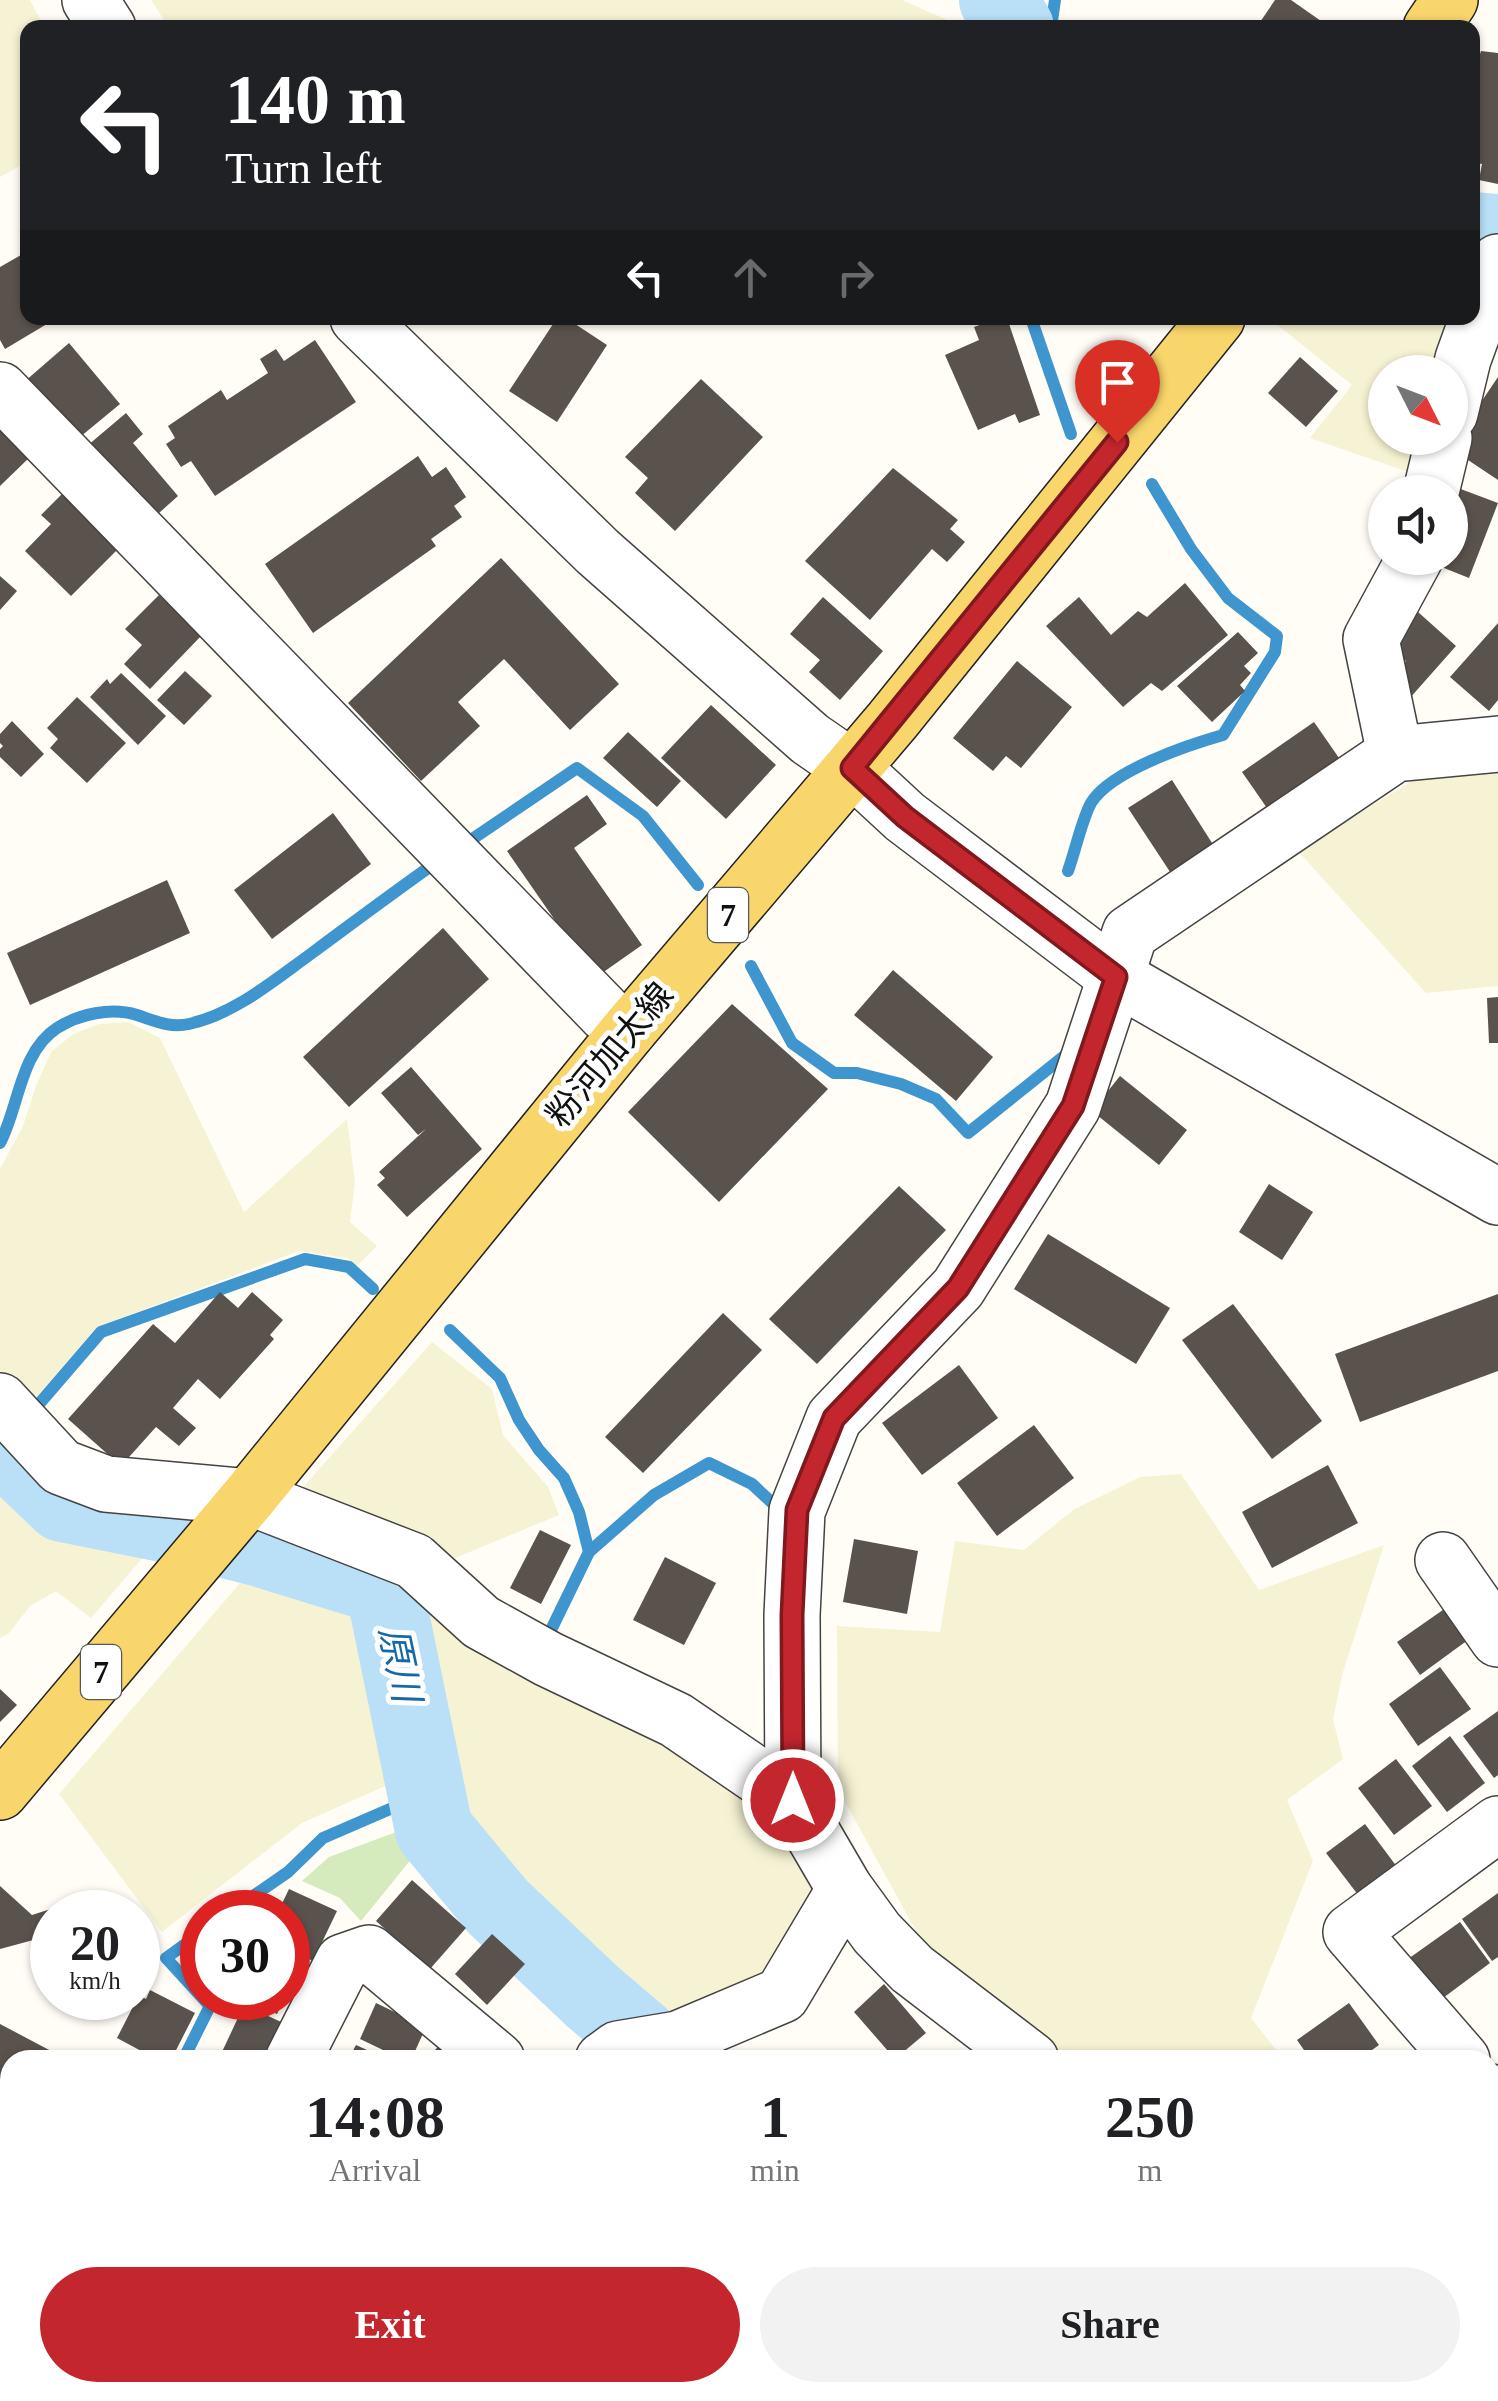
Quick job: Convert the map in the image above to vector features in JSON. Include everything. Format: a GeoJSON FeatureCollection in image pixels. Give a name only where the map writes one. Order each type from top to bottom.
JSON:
{"type":"FeatureCollection","features":[{"type":"Feature","properties":{"kind":"main road","name":"粉河加太線"},"geometry":{"type":"LineString","coordinates":[[0,1792],[243,1504],[628,1030],[892,721],[1211,325]]}},
{"type":"Feature","properties":{"kind":"street"},"geometry":{"type":"LineString","coordinates":[[1480,312],[1498,262]]}},
{"type":"Feature","properties":{"kind":"street"},"geometry":{"type":"LineString","coordinates":[[365,325],[598,552],[810,739],[852,768],[905,817],[1116,977],[1498,1197]]}},
{"type":"Feature","properties":{"kind":"street"},"geometry":{"type":"LineString","coordinates":[[1464,355],[1475,325]]}},
{"type":"Feature","properties":{"kind":"street"},"geometry":{"type":"LineString","coordinates":[[0,390],[606,1014],[628,1030]]}},
{"type":"Feature","properties":{"kind":"street"},"geometry":{"type":"LineString","coordinates":[[1395,754],[1371,640],[1405,575]]}},
{"type":"Feature","properties":{"kind":"street"},"geometry":{"type":"LineString","coordinates":[[793,1800],[792,1615],[797,1510],[834,1418],[958,1288],[1073,1106],[1130,934],[1395,754],[1498,744]]}},
{"type":"Feature","properties":{"kind":"street"},"geometry":{"type":"LineString","coordinates":[[0,1401],[61,1467],[106,1484],[243,1504],[414,1561],[480,1622],[676,1720],[793,1800],[845,1889],[877,1932],[912,1969],[1018,2050]]}},
{"type":"Feature","properties":{"kind":"street"},"geometry":{"type":"LineString","coordinates":[[1443,1560],[1498,1640]]}},
{"type":"Feature","properties":{"kind":"street"},"geometry":{"type":"LineString","coordinates":[[1454,2050],[1351,1932],[1498,1824]]}},
{"type":"Feature","properties":{"kind":"street"},"geometry":{"type":"LineString","coordinates":[[628,2050],[678,2038],[782,1995],[845,1889]]}},
{"type":"Feature","properties":{"kind":"street"},"geometry":{"type":"LineString","coordinates":[[298,2050],[343,1962],[369,1953],[485,2050]]}},
{"type":"Feature","properties":{"kind":"shaded area"},"geometry":{"type":"Polygon","coordinates":[[[0,0],[30,0],[40,20],[20,20],[20,166],[0,177],[0,0]]]}},
{"type":"Feature","properties":{"kind":"shaded area"},"geometry":{"type":"Polygon","coordinates":[[[151,0],[902,0],[947,20],[164,20],[151,0]]]}},
{"type":"Feature","properties":{"kind":"shaded area"},"geometry":{"type":"Polygon","coordinates":[[[1278,325],[1462,325],[1452,355],[1368,355],[1368,455],[1423,455],[1417,475],[1310,438],[1352,385],[1278,325]]]}},
{"type":"Feature","properties":{"kind":"shaded area"},"geometry":{"type":"Polygon","coordinates":[[[1498,766],[1498,986],[1426,993],[1298,851],[1412,781],[1498,766]]]}},
{"type":"Feature","properties":{"kind":"shaded area"},"geometry":{"type":"Polygon","coordinates":[[[128,1022],[160,1038],[244,1212],[347,1119],[355,1182],[350,1222],[377,1246],[357,1266],[347,1258],[299,1251],[97,1327],[25,1410],[0,1370],[0,1169],[23,1126],[51,1052],[73,1034],[99,1024],[128,1022]]]}},
{"type":"Feature","properties":{"kind":"shaded area"},"geometry":{"type":"Polygon","coordinates":[[[432,1342],[492,1389],[503,1435],[548,1487],[559,1515],[448,1561],[297,1494],[432,1342]]]}},
{"type":"Feature","properties":{"kind":"shaded area"},"geometry":{"type":"Polygon","coordinates":[[[0,1456],[60,1513],[163,1534],[91,1618],[56,1591],[30,1606],[9,1633],[0,1638],[0,1456]]]}},
{"type":"Feature","properties":{"kind":"shaded area"},"geometry":{"type":"Polygon","coordinates":[[[1181,1474],[1259,1590],[1384,1545],[1343,1672],[1333,1719],[1343,1759],[1287,1800],[1313,1861],[1251,2018],[1276,2050],[1049,2050],[932,1960],[838,1789],[837,1626],[940,1632],[955,1541],[1024,1550],[1073,1510],[1140,1477],[1181,1474]]]}},
{"type":"Feature","properties":{"kind":"shaded area"},"geometry":{"type":"Polygon","coordinates":[[[252,1569],[366,1604],[399,1780],[302,1823],[216,1890],[180,1890],[180,1918],[162,1932],[160,1890],[131,1890],[59,1794],[252,1569]]]}},
{"type":"Feature","properties":{"kind":"shaded area"},"geometry":{"type":"Polygon","coordinates":[[[413,1589],[783,1807],[829,1892],[777,1986],[665,2027],[495,1878],[456,1808],[413,1589]]]}},
{"type":"Feature","properties":{"kind":"green space"},"geometry":{"type":"Polygon","coordinates":[[[412,1826],[421,1847],[361,1921],[340,1898],[302,1881],[329,1857],[412,1826]]]}},
{"type":"Feature","properties":{"kind":"building"},"geometry":{"type":"Polygon","coordinates":[[[1275,0],[1291,0],[1320,20],[1261,20],[1275,0]]]}},
{"type":"Feature","properties":{"kind":"building"},"geometry":{"type":"Polygon","coordinates":[[[1498,53],[1498,184],[1480,180],[1480,54],[1498,53]]]}},
{"type":"Feature","properties":{"kind":"building"},"geometry":{"type":"Polygon","coordinates":[[[20,256],[20,325],[45,325],[5,349],[0,340],[0,267],[20,256]]]}},
{"type":"Feature","properties":{"kind":"building"},"geometry":{"type":"Polygon","coordinates":[[[552,325],[577,325],[607,345],[557,422],[509,391],[552,325]]]}},
{"type":"Feature","properties":{"kind":"building"},"geometry":{"type":"Polygon","coordinates":[[[1009,325],[1040,415],[1019,423],[1015,414],[978,430],[945,355],[979,340],[974,327],[1009,325]]]}},
{"type":"Feature","properties":{"kind":"building"},"geometry":{"type":"Polygon","coordinates":[[[315,340],[356,402],[215,496],[191,461],[181,467],[166,444],[175,438],[168,426],[221,390],[227,400],[268,373],[260,359],[276,349],[284,361],[315,340]]]}},
{"type":"Feature","properties":{"kind":"building"},"geometry":{"type":"Polygon","coordinates":[[[69,343],[120,404],[74,442],[24,382],[69,343]]]}},
{"type":"Feature","properties":{"kind":"building"},"geometry":{"type":"Polygon","coordinates":[[[1300,357],[1338,391],[1306,427],[1268,393],[1300,357]]]}},
{"type":"Feature","properties":{"kind":"building"},"geometry":{"type":"Polygon","coordinates":[[[1498,377],[1498,480],[1460,455],[1468,455],[1468,421],[1498,377]]]}},
{"type":"Feature","properties":{"kind":"building"},"geometry":{"type":"Polygon","coordinates":[[[701,379],[763,437],[675,531],[635,493],[648,478],[625,457],[701,379]]]}},
{"type":"Feature","properties":{"kind":"building"},"geometry":{"type":"Polygon","coordinates":[[[126,413],[143,434],[133,443],[178,496],[150,521],[87,446],[126,413]]]}},
{"type":"Feature","properties":{"kind":"building"},"geometry":{"type":"Polygon","coordinates":[[[0,421],[33,454],[0,486],[0,421]]]}},
{"type":"Feature","properties":{"kind":"building"},"geometry":{"type":"Polygon","coordinates":[[[418,456],[432,477],[446,467],[466,497],[454,506],[462,517],[431,539],[436,546],[313,633],[265,564],[418,456]]]}},
{"type":"Feature","properties":{"kind":"building"},"geometry":{"type":"Polygon","coordinates":[[[893,468],[958,520],[950,529],[965,542],[947,562],[932,549],[870,620],[805,561],[893,468]]]}},
{"type":"Feature","properties":{"kind":"building"},"geometry":{"type":"Polygon","coordinates":[[[65,491],[121,546],[71,596],[25,551],[51,524],[41,515],[65,491]]]}},
{"type":"Feature","properties":{"kind":"building"},"geometry":{"type":"Polygon","coordinates":[[[1468,492],[1498,503],[1469,578],[1462,575],[1468,575],[1468,492]]]}},
{"type":"Feature","properties":{"kind":"building"},"geometry":{"type":"Polygon","coordinates":[[[501,558],[619,684],[570,730],[504,659],[458,702],[480,726],[421,781],[348,703],[501,558]]]}},
{"type":"Feature","properties":{"kind":"building"},"geometry":{"type":"Polygon","coordinates":[[[0,576],[17,591],[0,610],[0,576]]]}},
{"type":"Feature","properties":{"kind":"building"},"geometry":{"type":"Polygon","coordinates":[[[1185,583],[1228,635],[1162,691],[1151,683],[1123,707],[1046,626],[1079,597],[1111,635],[1138,611],[1147,617],[1185,583]]]}},
{"type":"Feature","properties":{"kind":"building"},"geometry":{"type":"Polygon","coordinates":[[[159,595],[201,636],[150,689],[124,664],[142,645],[125,629],[159,595]]]}},
{"type":"Feature","properties":{"kind":"building"},"geometry":{"type":"Polygon","coordinates":[[[823,597],[883,651],[840,700],[809,672],[820,660],[790,634],[823,597]]]}},
{"type":"Feature","properties":{"kind":"building"},"geometry":{"type":"Polygon","coordinates":[[[1418,612],[1456,646],[1409,699],[1388,681],[1406,661],[1388,646],[1418,612]]]}},
{"type":"Feature","properties":{"kind":"building"},"geometry":{"type":"Polygon","coordinates":[[[1498,623],[1498,700],[1489,711],[1450,677],[1498,623]]]}},
{"type":"Feature","properties":{"kind":"building"},"geometry":{"type":"Polygon","coordinates":[[[1238,632],[1258,653],[1244,666],[1251,673],[1240,685],[1245,691],[1212,722],[1177,686],[1238,632]]]}},
{"type":"Feature","properties":{"kind":"building"},"geometry":{"type":"Polygon","coordinates":[[[1017,661],[1072,707],[1021,768],[1006,756],[993,771],[953,738],[1017,661]]]}},
{"type":"Feature","properties":{"kind":"building"},"geometry":{"type":"Polygon","coordinates":[[[185,671],[212,696],[184,725],[157,700],[185,671]]]}},
{"type":"Feature","properties":{"kind":"building"},"geometry":{"type":"Polygon","coordinates":[[[121,673],[166,716],[138,745],[90,697],[107,679],[110,684],[121,673]]]}},
{"type":"Feature","properties":{"kind":"building"},"geometry":{"type":"Polygon","coordinates":[[[77,697],[126,743],[87,783],[50,748],[58,739],[47,728],[77,697]]]}},
{"type":"Feature","properties":{"kind":"building"},"geometry":{"type":"Polygon","coordinates":[[[711,705],[776,765],[726,819],[661,758],[711,705]]]}},
{"type":"Feature","properties":{"kind":"building"},"geometry":{"type":"Polygon","coordinates":[[[12,721],[44,754],[21,777],[0,757],[0,734],[12,721]]]}},
{"type":"Feature","properties":{"kind":"building"},"geometry":{"type":"Polygon","coordinates":[[[1314,722],[1346,768],[1274,818],[1242,772],[1314,722]]]}},
{"type":"Feature","properties":{"kind":"building"},"geometry":{"type":"Polygon","coordinates":[[[628,732],[681,781],[657,807],[603,758],[628,732]]]}},
{"type":"Feature","properties":{"kind":"building"},"geometry":{"type":"Polygon","coordinates":[[[1172,780],[1219,854],[1176,881],[1128,808],[1172,780]]]}},
{"type":"Feature","properties":{"kind":"building"},"geometry":{"type":"Polygon","coordinates":[[[587,795],[607,824],[574,848],[642,945],[595,978],[507,851],[587,795]]]}},
{"type":"Feature","properties":{"kind":"building"},"geometry":{"type":"Polygon","coordinates":[[[333,813],[371,864],[272,939],[234,890],[333,813]]]}},
{"type":"Feature","properties":{"kind":"building"},"geometry":{"type":"Polygon","coordinates":[[[167,880],[190,933],[30,1005],[7,953],[167,880]]]}},
{"type":"Feature","properties":{"kind":"building"},"geometry":{"type":"Polygon","coordinates":[[[443,928],[489,979],[349,1107],[303,1057],[443,928]]]}},
{"type":"Feature","properties":{"kind":"building"},"geometry":{"type":"Polygon","coordinates":[[[893,970],[993,1057],[956,1101],[854,1015],[893,970]]]}},
{"type":"Feature","properties":{"kind":"building"},"geometry":{"type":"Polygon","coordinates":[[[1498,997],[1498,1043],[1489,1043],[1487,998],[1498,997]]]}},
{"type":"Feature","properties":{"kind":"building"},"geometry":{"type":"Polygon","coordinates":[[[732,1004],[828,1089],[719,1202],[628,1112],[732,1004]]]}},
{"type":"Feature","properties":{"kind":"building"},"geometry":{"type":"Polygon","coordinates":[[[411,1067],[482,1149],[407,1217],[377,1185],[385,1178],[379,1172],[426,1129],[418,1135],[381,1093],[411,1067]]]}},
{"type":"Feature","properties":{"kind":"building"},"geometry":{"type":"Polygon","coordinates":[[[1120,1076],[1187,1130],[1159,1165],[1092,1111],[1120,1076]]]}},
{"type":"Feature","properties":{"kind":"building"},"geometry":{"type":"Polygon","coordinates":[[[1269,1184],[1313,1212],[1282,1260],[1239,1232],[1269,1184]]]}},
{"type":"Feature","properties":{"kind":"building"},"geometry":{"type":"Polygon","coordinates":[[[899,1186],[946,1230],[817,1364],[769,1319],[899,1186]]]}},
{"type":"Feature","properties":{"kind":"building"},"geometry":{"type":"Polygon","coordinates":[[[1048,1234],[1170,1308],[1136,1364],[1014,1289],[1048,1234]]]}},
{"type":"Feature","properties":{"kind":"building"},"geometry":{"type":"Polygon","coordinates":[[[220,1292],[238,1308],[252,1292],[283,1320],[270,1335],[274,1339],[220,1399],[198,1379],[173,1408],[196,1428],[179,1446],[156,1427],[121,1466],[68,1419],[153,1324],[175,1343],[220,1292]]]}},
{"type":"Feature","properties":{"kind":"building"},"geometry":{"type":"Polygon","coordinates":[[[1498,1294],[1498,1371],[1360,1422],[1335,1354],[1498,1294]]]}},
{"type":"Feature","properties":{"kind":"building"},"geometry":{"type":"Polygon","coordinates":[[[1233,1304],[1322,1421],[1272,1459],[1182,1340],[1233,1304]]]}},
{"type":"Feature","properties":{"kind":"building"},"geometry":{"type":"Polygon","coordinates":[[[723,1313],[762,1350],[643,1473],[605,1437],[723,1313]]]}},
{"type":"Feature","properties":{"kind":"building"},"geometry":{"type":"Polygon","coordinates":[[[959,1365],[998,1418],[922,1475],[882,1423],[959,1365]]]}},
{"type":"Feature","properties":{"kind":"building"},"geometry":{"type":"Polygon","coordinates":[[[1034,1425],[1074,1478],[997,1536],[957,1483],[1034,1425]]]}},
{"type":"Feature","properties":{"kind":"building"},"geometry":{"type":"Polygon","coordinates":[[[1328,1465],[1358,1523],[1272,1568],[1242,1512],[1328,1465]]]}},
{"type":"Feature","properties":{"kind":"building"},"geometry":{"type":"Polygon","coordinates":[[[540,1530],[571,1545],[541,1604],[510,1588],[540,1530]]]}},
{"type":"Feature","properties":{"kind":"building"},"geometry":{"type":"Polygon","coordinates":[[[854,1539],[918,1551],[907,1614],[843,1602],[854,1539]]]}},
{"type":"Feature","properties":{"kind":"building"},"geometry":{"type":"Polygon","coordinates":[[[665,1557],[716,1583],[684,1645],[633,1620],[665,1557]]]}},
{"type":"Feature","properties":{"kind":"building"},"geometry":{"type":"Polygon","coordinates":[[[1450,1605],[1472,1637],[1420,1675],[1397,1642],[1450,1605]]]}},
{"type":"Feature","properties":{"kind":"building"},"geometry":{"type":"Polygon","coordinates":[[[1440,1667],[1471,1709],[1418,1746],[1389,1704],[1440,1667]]]}},
{"type":"Feature","properties":{"kind":"building"},"geometry":{"type":"Polygon","coordinates":[[[0,1689],[17,1705],[0,1722],[0,1689]]]}},
{"type":"Feature","properties":{"kind":"building"},"geometry":{"type":"Polygon","coordinates":[[[1498,1711],[1498,1775],[1494,1778],[1463,1736],[1498,1711]]]}},
{"type":"Feature","properties":{"kind":"building"},"geometry":{"type":"Polygon","coordinates":[[[1450,1736],[1485,1783],[1447,1812],[1412,1766],[1450,1736]]]}},
{"type":"Feature","properties":{"kind":"building"},"geometry":{"type":"Polygon","coordinates":[[[1396,1759],[1432,1806],[1394,1835],[1358,1788],[1396,1759]]]}},
{"type":"Feature","properties":{"kind":"building"},"geometry":{"type":"Polygon","coordinates":[[[1365,1824],[1400,1871],[1362,1900],[1326,1853],[1365,1824]]]}},
{"type":"Feature","properties":{"kind":"building"},"geometry":{"type":"Polygon","coordinates":[[[412,1880],[466,1928],[430,1969],[376,1921],[412,1880]]]}},
{"type":"Feature","properties":{"kind":"building"},"geometry":{"type":"Polygon","coordinates":[[[0,1886],[30,1913],[30,1941],[0,1949],[0,1886]]]}},
{"type":"Feature","properties":{"kind":"building"},"geometry":{"type":"Polygon","coordinates":[[[1498,1893],[1498,1957],[1492,1961],[1462,1919],[1498,1893]]]}},
{"type":"Feature","properties":{"kind":"building"},"geometry":{"type":"Polygon","coordinates":[[[310,1899],[337,1911],[313,1961],[310,1960],[310,1899]]]}},
{"type":"Feature","properties":{"kind":"building"},"geometry":{"type":"Polygon","coordinates":[[[1460,1922],[1490,1963],[1439,2001],[1408,1959],[1460,1922]]]}},
{"type":"Feature","properties":{"kind":"building"},"geometry":{"type":"Polygon","coordinates":[[[492,1934],[525,1964],[487,2005],[455,1974],[492,1934]]]}},
{"type":"Feature","properties":{"kind":"building"},"geometry":{"type":"Polygon","coordinates":[[[884,1984],[926,2033],[906,2050],[887,2050],[854,2012],[884,1984]]]}},
{"type":"Feature","properties":{"kind":"building"},"geometry":{"type":"Polygon","coordinates":[[[160,1995],[180,2005],[180,2020],[191,2020],[176,2050],[139,2050],[117,2038],[126,2020],[160,2020],[160,1995]]]}},
{"type":"Feature","properties":{"kind":"building"},"geometry":{"type":"Polygon","coordinates":[[[376,2003],[426,2027],[416,2050],[383,2050],[360,2039],[376,2003]]]}},
{"type":"Feature","properties":{"kind":"building"},"geometry":{"type":"Polygon","coordinates":[[[1349,2003],[1379,2045],[1372,2050],[1304,2050],[1297,2040],[1349,2003]]]}},
{"type":"Feature","properties":{"kind":"building"},"geometry":{"type":"Polygon","coordinates":[[[237,2020],[277,2020],[292,2027],[281,2050],[223,2050],[237,2020]]]}},
{"type":"Feature","properties":{"kind":"building"},"geometry":{"type":"Polygon","coordinates":[[[0,2024],[49,2050],[0,2050],[0,2024]]]}},
{"type":"Feature","properties":{"kind":"building"},"geometry":{"type":"Polygon","coordinates":[[[444,2040],[455,2050],[435,2050],[444,2040]]]}},
{"type":"Feature","properties":{"kind":"waterway"},"geometry":{"type":"LineString","coordinates":[[998,0],[1010,20]]}},
{"type":"Feature","properties":{"kind":"waterway"},"geometry":{"type":"LineString","coordinates":[[1052,20],[1055,0]]}},
{"type":"Feature","properties":{"kind":"waterway"},"geometry":{"type":"LineString","coordinates":[[1480,232],[1498,233]]}},
{"type":"Feature","properties":{"kind":"waterway"},"geometry":{"type":"LineString","coordinates":[[1033,325],[1071,434]]}},
{"type":"Feature","properties":{"kind":"waterway"},"geometry":{"type":"LineString","coordinates":[[1068,871],[1088,810],[1101,791],[1151,761],[1223,735],[1275,652],[1277,636],[1228,598],[1191,549],[1152,484]]}},
{"type":"Feature","properties":{"kind":"waterway"},"geometry":{"type":"LineString","coordinates":[[459,848],[577,768],[643,816],[698,885]]}},
{"type":"Feature","properties":{"kind":"waterway"},"geometry":{"type":"LineString","coordinates":[[0,1143],[28,1065],[45,1038],[57,1028],[106,1012],[175,1025],[222,1013],[266,986],[438,861]]}},
{"type":"Feature","properties":{"kind":"waterway"},"geometry":{"type":"LineString","coordinates":[[751,966],[792,1043],[834,1073],[857,1073],[901,1084],[936,1099],[968,1133],[1073,1049]]}},
{"type":"Feature","properties":{"kind":"waterway"},"geometry":{"type":"LineString","coordinates":[[33,1411],[101,1332],[305,1259],[349,1267],[373,1289]]}},
{"type":"Feature","properties":{"kind":"waterway"},"geometry":{"type":"LineString","coordinates":[[450,1330],[500,1378],[519,1420],[564,1478],[579,1512],[589,1552]]}},
{"type":"Feature","properties":{"kind":"waterway","name":"原川"},"geometry":{"type":"LineString","coordinates":[[0,1443],[63,1503],[261,1548],[384,1586],[434,1830],[498,1907],[655,2050]]}},
{"type":"Feature","properties":{"kind":"waterway"},"geometry":{"type":"LineString","coordinates":[[550,1632],[589,1552],[654,1495],[709,1463],[752,1484],[783,1513]]}},
{"type":"Feature","properties":{"kind":"waterway"},"geometry":{"type":"LineString","coordinates":[[262,1890],[288,1872],[323,1838],[427,1793]]}},
{"type":"Feature","properties":{"kind":"waterway"},"geometry":{"type":"LineString","coordinates":[[180,1948],[166,1958],[180,1973]]}},
{"type":"Feature","properties":{"kind":"waterway"},"geometry":{"type":"LineString","coordinates":[[188,2050],[203,2020]]}},
{"type":"Feature","properties":{"kind":"route"},"geometry":{"type":"LineString","coordinates":[[793,1800],[792,1615],[797,1510],[834,1418],[958,1288],[1073,1106],[1116,977],[905,817],[852,768],[1117,442]]}}]}
